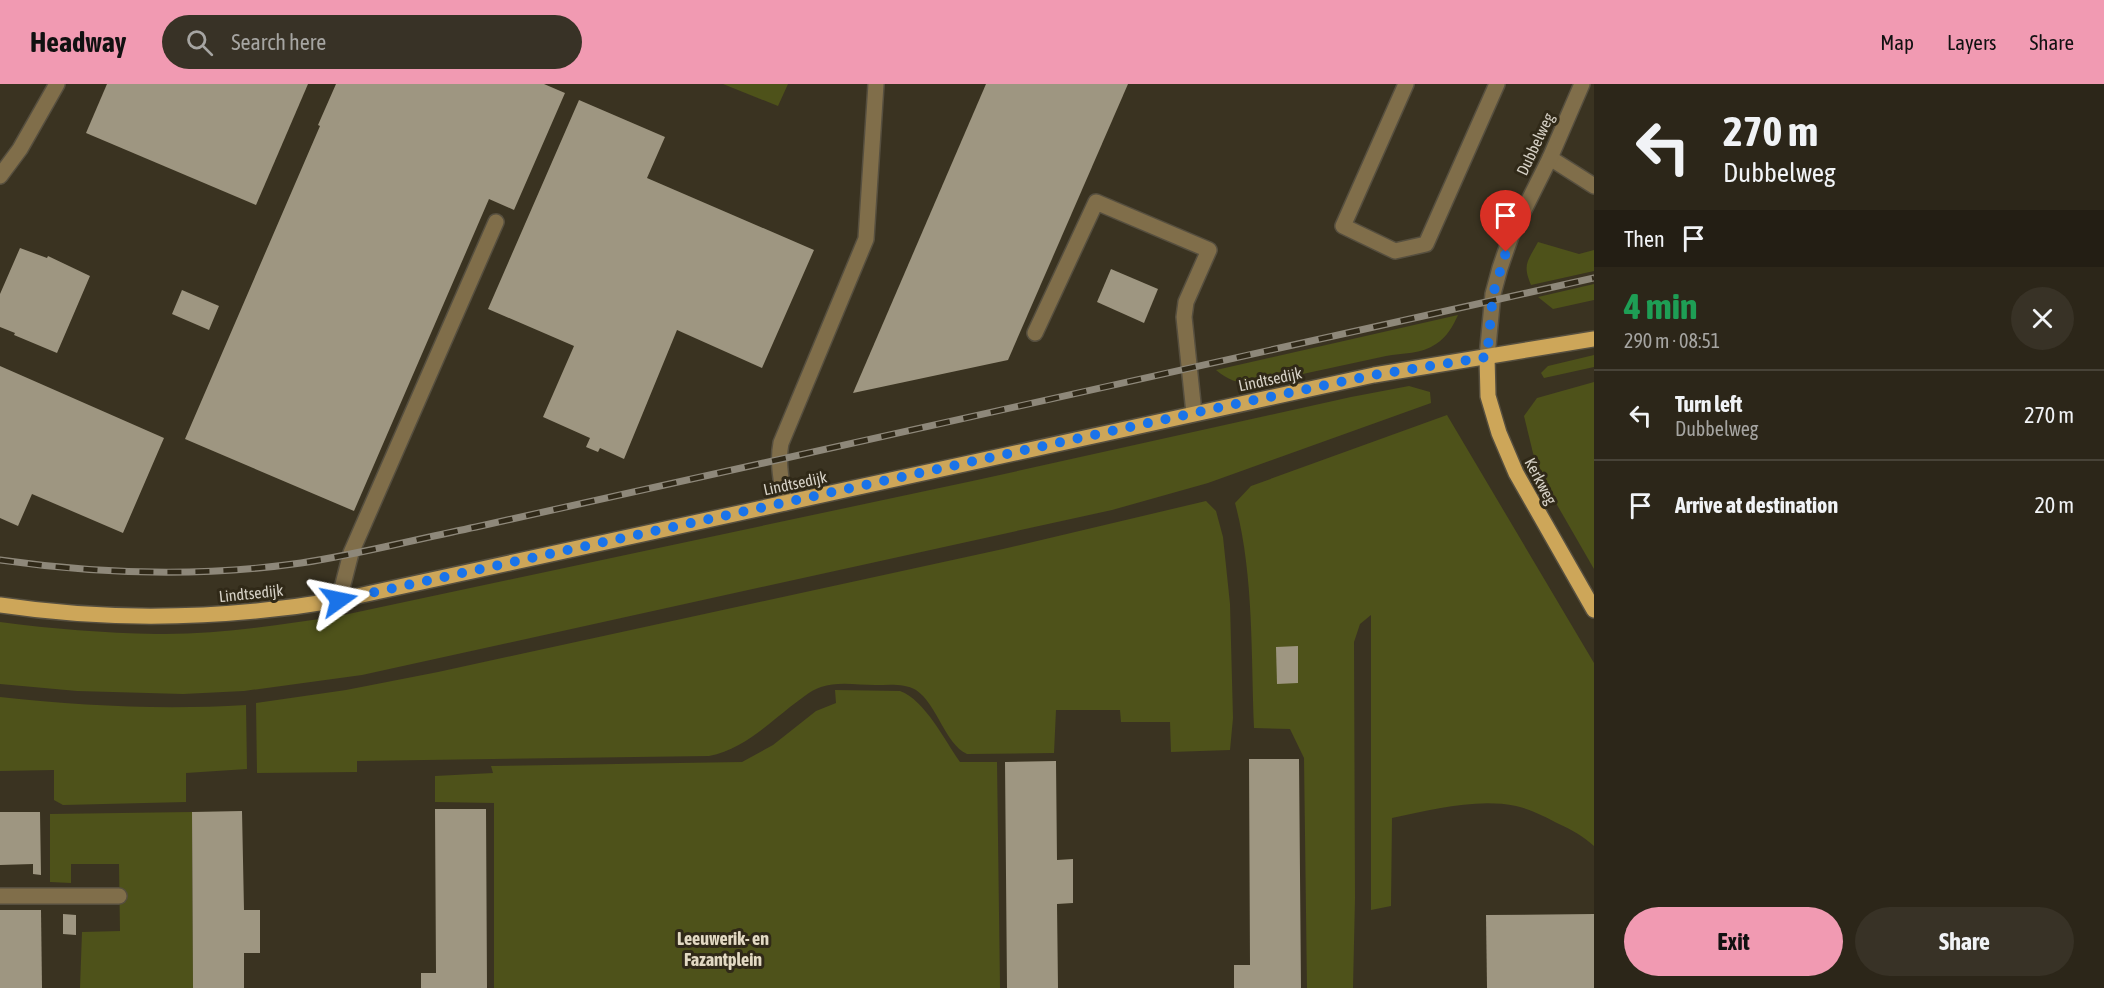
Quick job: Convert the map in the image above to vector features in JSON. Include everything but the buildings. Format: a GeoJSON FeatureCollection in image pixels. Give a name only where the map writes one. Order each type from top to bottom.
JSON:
{"type":"FeatureCollection","features":[{"type":"Feature","properties":{"kind":"main road","name":"Lindtsedijk"},"geometry":{"type":"LineString","coordinates":[[0,606],[88,615],[172,617],[241,613],[339,600],[1374,375],[1594,339]]}},
{"type":"Feature","properties":{"kind":"main road","name":"Kerkweg"},"geometry":{"type":"LineString","coordinates":[[1487,357],[1488,396],[1498,433],[1516,473],[1594,610]]}},
{"type":"Feature","properties":{"kind":"street"},"geometry":{"type":"LineString","coordinates":[[0,176],[20,149],[57,84]]}},
{"type":"Feature","properties":{"kind":"street"},"geometry":{"type":"LineString","coordinates":[[785,503],[779,452],[781,443],[866,239],[876,84]]}},
{"type":"Feature","properties":{"kind":"street"},"geometry":{"type":"LineString","coordinates":[[1406,84],[1342,226],[1395,251],[1426,244],[1497,84]]}},
{"type":"Feature","properties":{"kind":"street","name":"Dubbelweg"},"geometry":{"type":"LineString","coordinates":[[1487,357],[1493,294],[1511,236],[1550,158],[1582,84]]}},
{"type":"Feature","properties":{"kind":"street"},"geometry":{"type":"LineString","coordinates":[[1550,158],[1594,186]]}},
{"type":"Feature","properties":{"kind":"street"},"geometry":{"type":"LineString","coordinates":[[1035,333],[1096,202],[1209,250],[1186,302],[1184,317],[1194,413]]}},
{"type":"Feature","properties":{"kind":"street"},"geometry":{"type":"LineString","coordinates":[[339,600],[351,553],[496,222]]}},
{"type":"Feature","properties":{"kind":"street"},"geometry":{"type":"LineString","coordinates":[[0,896],[119,896]]}},
{"type":"Feature","properties":{"kind":"green space"},"geometry":{"type":"Polygon","coordinates":[[[723,84],[788,84],[778,106],[723,84]]]}},
{"type":"Feature","properties":{"kind":"green space"},"geometry":{"type":"Polygon","coordinates":[[[1538,242],[1579,254],[1594,250],[1594,271],[1531,285],[1527,267],[1538,242]]]}},
{"type":"Feature","properties":{"kind":"green space"},"geometry":{"type":"Polygon","coordinates":[[[1594,284],[1594,300],[1553,309],[1538,297],[1594,284]]]}},
{"type":"Feature","properties":{"kind":"green space"},"geometry":{"type":"Polygon","coordinates":[[[1458,315],[1443,338],[1436,344],[1418,351],[1253,384],[1233,380],[1216,370],[1458,315]]]}},
{"type":"Feature","properties":{"kind":"green space"},"geometry":{"type":"Polygon","coordinates":[[[1594,355],[1594,367],[1544,378],[1541,373],[1548,366],[1594,355]]]}},
{"type":"Feature","properties":{"kind":"green space"},"geometry":{"type":"Polygon","coordinates":[[[1594,382],[1594,569],[1545,484],[1533,453],[1524,416],[1537,398],[1594,382]]]}},
{"type":"Feature","properties":{"kind":"green space"},"geometry":{"type":"Polygon","coordinates":[[[1409,386],[1430,392],[1431,403],[1208,483],[1112,510],[362,675],[244,691],[183,694],[77,691],[0,684],[0,622],[98,632],[179,634],[248,629],[339,616],[1409,386]]]}},
{"type":"Feature","properties":{"kind":"green space"},"geometry":{"type":"Polygon","coordinates":[[[1447,415],[1594,663],[1594,846],[1573,831],[1538,814],[1521,807],[1501,804],[1454,806],[1392,818],[1391,906],[1371,910],[1371,615],[1360,624],[1354,642],[1353,988],[1307,988],[1304,758],[1290,729],[1254,728],[1249,586],[1246,557],[1235,503],[1251,486],[1447,415]]]}},
{"type":"Feature","properties":{"kind":"green space"},"geometry":{"type":"Polygon","coordinates":[[[1206,501],[1216,511],[1223,537],[1230,604],[1233,718],[1230,750],[1171,752],[1170,722],[1121,722],[1120,710],[1056,710],[1054,753],[967,754],[953,742],[930,704],[916,690],[896,685],[841,684],[828,685],[812,691],[742,743],[732,749],[709,756],[357,761],[357,772],[257,773],[256,703],[346,690],[438,672],[1003,549],[1206,501]]]}},
{"type":"Feature","properties":{"kind":"green space"},"geometry":{"type":"Polygon","coordinates":[[[835,690],[900,691],[918,703],[926,712],[960,762],[997,762],[1000,988],[494,988],[494,803],[435,802],[435,776],[493,773],[491,766],[742,762],[773,745],[816,711],[836,703],[835,690]]]}},
{"type":"Feature","properties":{"kind":"green space"},"geometry":{"type":"Polygon","coordinates":[[[0,697],[123,706],[246,705],[247,769],[186,773],[186,802],[63,805],[54,800],[54,770],[0,771],[0,697]]]}},
{"type":"Feature","properties":{"kind":"green space"},"geometry":{"type":"Polygon","coordinates":[[[192,812],[193,988],[80,988],[82,932],[120,931],[119,864],[71,864],[71,883],[50,882],[50,814],[192,812]]]}},
{"type":"Feature","properties":{"kind":"railway"},"geometry":{"type":"LineString","coordinates":[[0,560],[37,565],[150,572],[226,570],[301,563],[476,527],[1594,278]]}},
{"type":"Feature","properties":{"kind":"district","name":"Leeuwerik- en Fazantplein"},"geometry":{"type":"Point","coordinates":[723,949]}},
{"type":"Feature","properties":{"kind":"route"},"geometry":{"type":"LineString","coordinates":[[339,600],[1217,408],[1374,375],[1487,357],[1493,294],[1506,252]]}}]}
